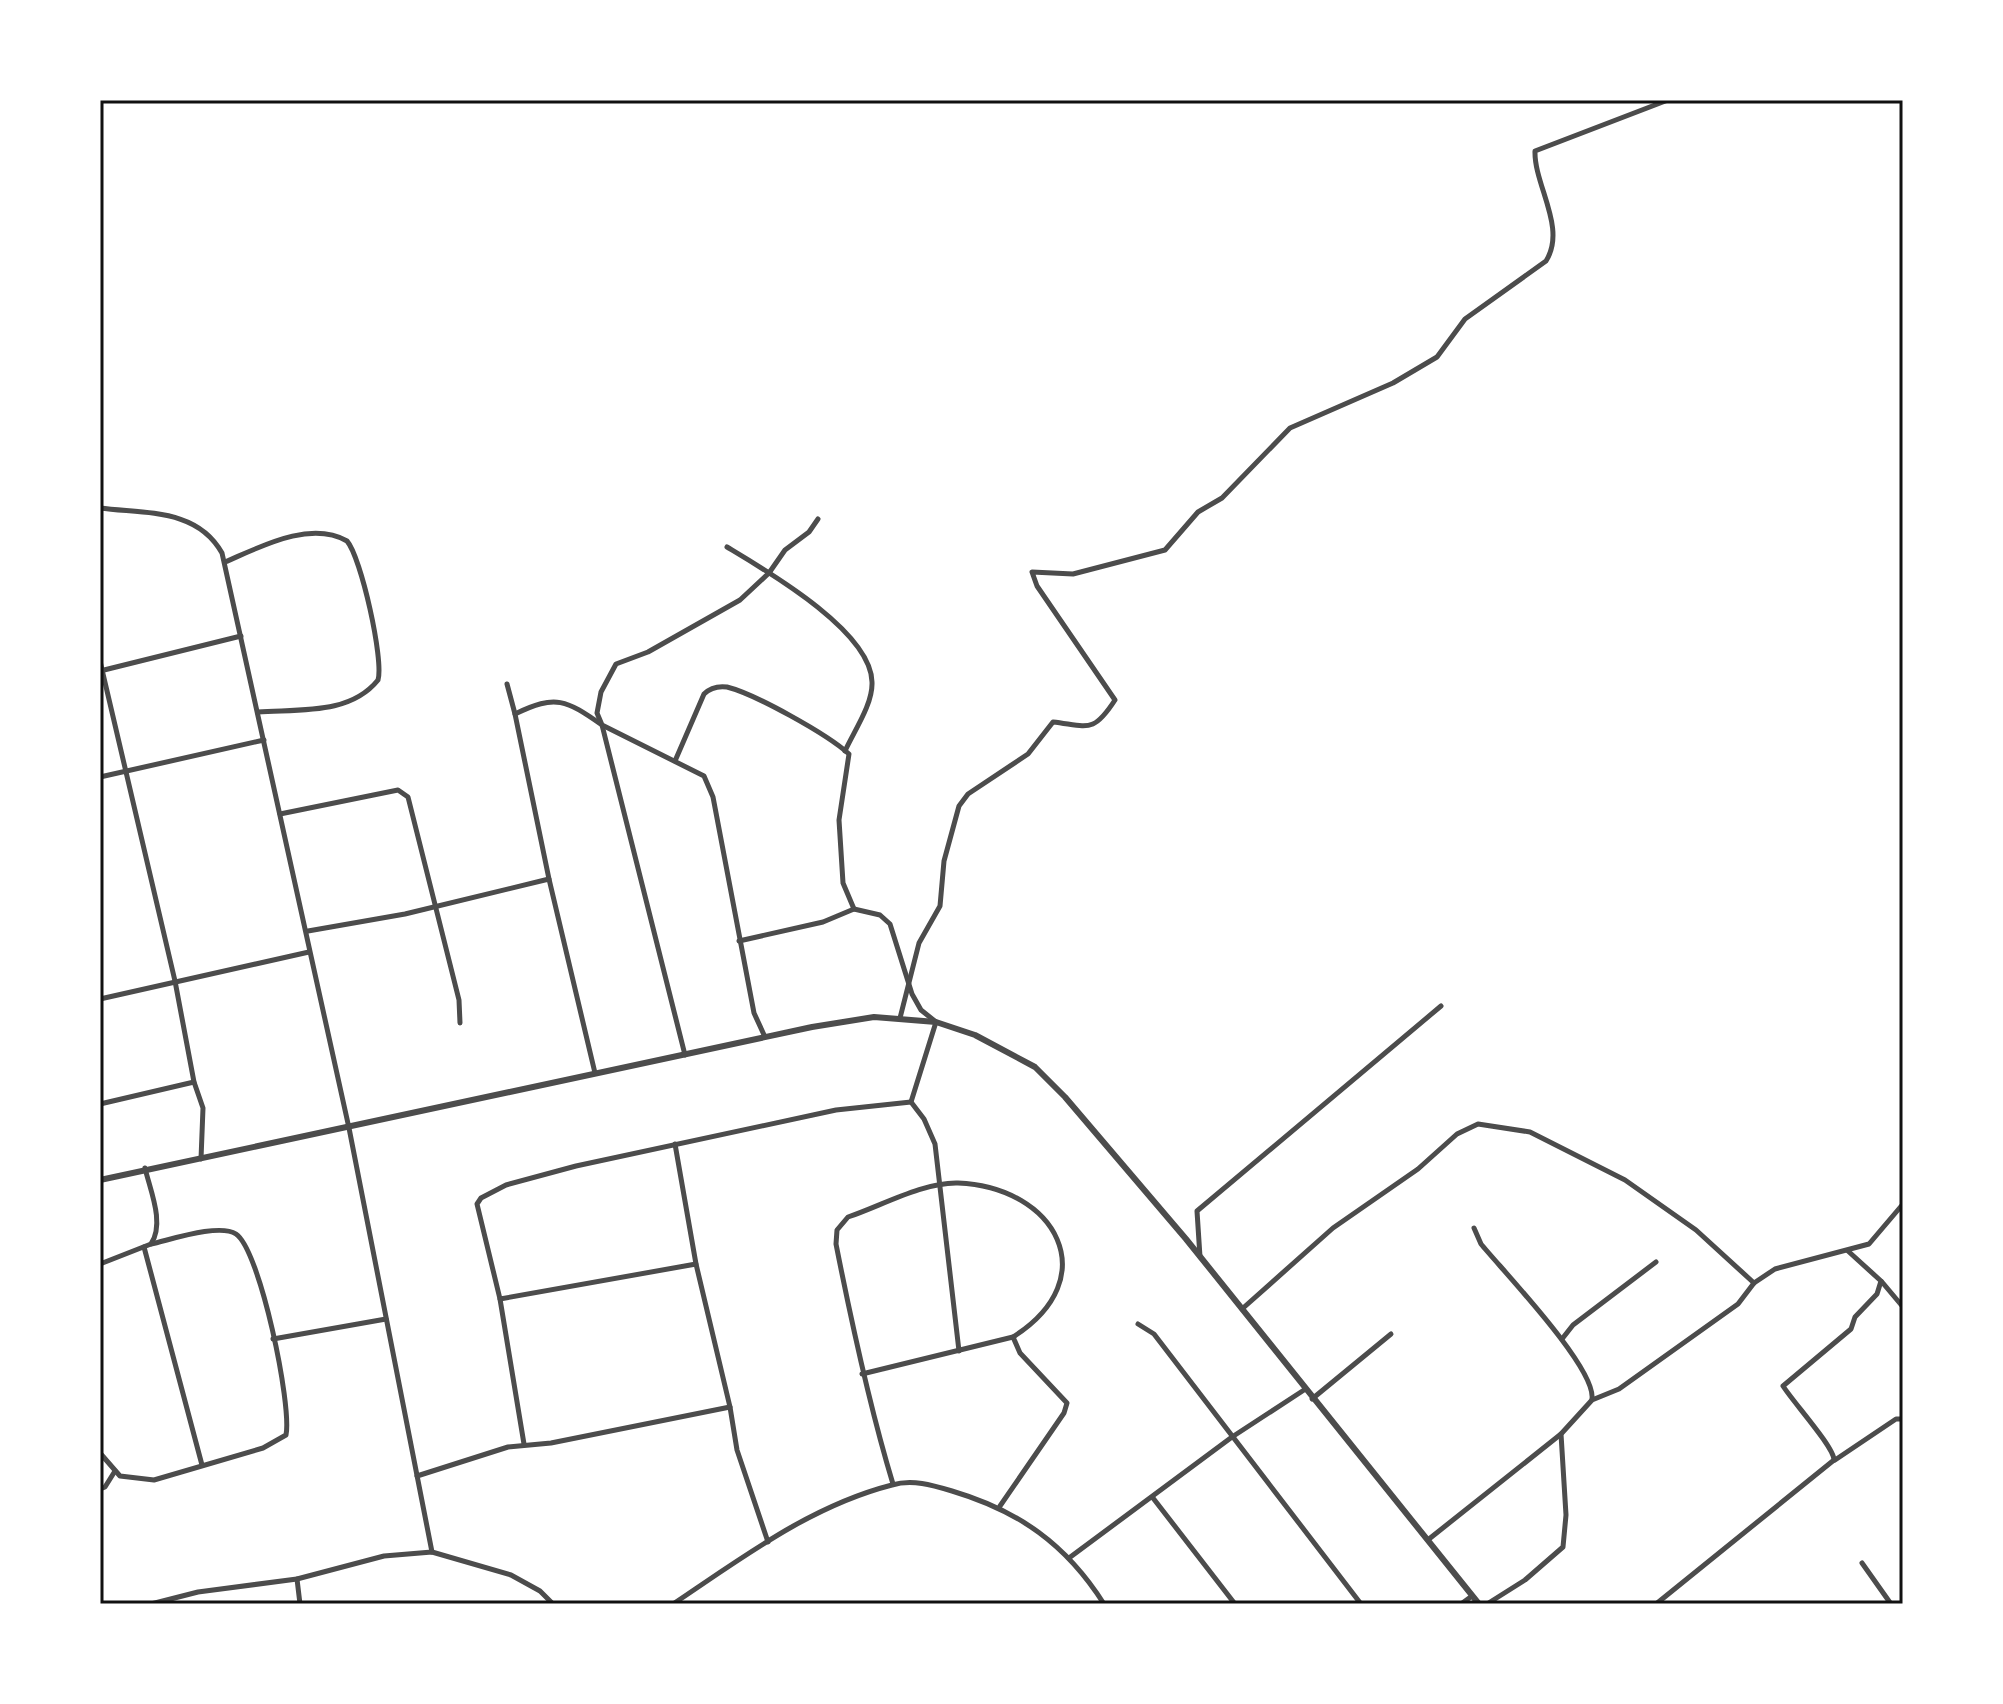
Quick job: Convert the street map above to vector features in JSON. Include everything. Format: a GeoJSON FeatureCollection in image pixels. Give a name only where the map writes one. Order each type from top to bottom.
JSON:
{"type":"FeatureCollection","features":[{"type":"Feature","properties":{"kind":"street"},"geometry":{"type":"LineString","coordinates":[[900,1018],[919,943],[940,906],[944,861],[959,806],[968,794],[1028,754],[1053,722],[1085,729],[1096,724],[1115,700],[1037,586],[1032,572],[1073,574],[1165,550],[1198,512],[1222,498],[1290,428],[1393,383],[1437,357],[1465,319],[1546,261],[1551,253],[1546,198],[1535,151],[1668,100]]}},
{"type":"Feature","properties":{"kind":"street"},"geometry":{"type":"LineString","coordinates":[[100,508],[188,520],[208,532],[225,562],[308,931],[309,952],[349,1128],[432,1552]]}},
{"type":"Feature","properties":{"kind":"street"},"geometry":{"type":"LineString","coordinates":[[685,1056],[597,713],[601,692],[616,664],[648,652],[740,600],[769,573],[785,550],[809,532],[818,519]]}},
{"type":"Feature","properties":{"kind":"street"},"geometry":{"type":"LineString","coordinates":[[225,562],[301,535],[324,533],[347,541],[361,581],[382,670],[378,680],[354,700],[329,707],[258,712]]}},
{"type":"Feature","properties":{"kind":"street"},"geometry":{"type":"LineString","coordinates":[[727,547],[769,573],[832,620],[857,646],[871,667],[871,692],[845,751]]}},
{"type":"Feature","properties":{"kind":"street"},"geometry":{"type":"LineString","coordinates":[[101,670],[241,636]]}},
{"type":"Feature","properties":{"kind":"street"},"geometry":{"type":"LineString","coordinates":[[100,661],[123,772],[175,981],[194,1082],[203,1108],[201,1159]]}},
{"type":"Feature","properties":{"kind":"street"},"geometry":{"type":"LineString","coordinates":[[507,684],[595,1073]]}},
{"type":"Feature","properties":{"kind":"street"},"geometry":{"type":"LineString","coordinates":[[675,761],[704,694],[710,688],[726,687],[808,726],[849,754],[839,820],[843,883],[854,909]]}},
{"type":"Feature","properties":{"kind":"street"},"geometry":{"type":"LineString","coordinates":[[515,714],[542,701],[571,703],[602,725],[704,776],[713,797],[754,1013],[765,1037]]}},
{"type":"Feature","properties":{"kind":"street"},"geometry":{"type":"LineString","coordinates":[[100,777],[264,740]]}},
{"type":"Feature","properties":{"kind":"street"},"geometry":{"type":"LineString","coordinates":[[280,814],[398,790],[412,802],[459,1000],[460,1023]]}},
{"type":"Feature","properties":{"kind":"street"},"geometry":{"type":"LineString","coordinates":[[308,931],[339,928],[549,879]]}},
{"type":"Feature","properties":{"kind":"street"},"geometry":{"type":"LineString","coordinates":[[739,941],[823,922],[854,909],[880,915],[890,924],[921,1010],[936,1022]]}},
{"type":"Feature","properties":{"kind":"street"},"geometry":{"type":"LineString","coordinates":[[100,999],[309,952]]}},
{"type":"Feature","properties":{"kind":"street"},"geometry":{"type":"LineString","coordinates":[[1201,1258],[1197,1211],[1441,1006]]}},
{"type":"Feature","properties":{"kind":"street"},"geometry":{"type":"LineString","coordinates":[[100,1180],[765,1037],[874,1017],[936,1022],[975,1035],[1020,1057],[1035,1067],[1065,1097],[1186,1239],[1304,1390],[1429,1539],[1479,1604]]}},
{"type":"Feature","properties":{"kind":"street"},"geometry":{"type":"LineString","coordinates":[[911,1102],[936,1022]]}},
{"type":"Feature","properties":{"kind":"street"},"geometry":{"type":"LineString","coordinates":[[100,1104],[194,1082]]}},
{"type":"Feature","properties":{"kind":"street"},"geometry":{"type":"LineString","coordinates":[[524,1444],[500,1299],[477,1210],[481,1198],[506,1185],[675,1144],[836,1110],[911,1102]]}},
{"type":"Feature","properties":{"kind":"street"},"geometry":{"type":"LineString","coordinates":[[911,1102],[931,1133],[943,1184],[959,1351]]}},
{"type":"Feature","properties":{"kind":"street"},"geometry":{"type":"LineString","coordinates":[[1241,1310],[1333,1228],[1418,1169],[1457,1134],[1478,1124],[1530,1132],[1625,1180],[1696,1230],[1754,1283]]}},
{"type":"Feature","properties":{"kind":"street"},"geometry":{"type":"LineString","coordinates":[[675,1144],[696,1264],[730,1407],[737,1450],[768,1542]]}},
{"type":"Feature","properties":{"kind":"street"},"geometry":{"type":"LineString","coordinates":[[145,1168],[157,1229],[151,1244]]}},
{"type":"Feature","properties":{"kind":"street"},"geometry":{"type":"LineString","coordinates":[[862,1374],[1013,1337],[1042,1315],[1057,1290],[1062,1265],[1056,1235],[1049,1221],[1018,1196],[978,1185],[943,1184],[848,1217],[837,1230],[836,1244],[862,1374],[893,1484]]}},
{"type":"Feature","properties":{"kind":"street"},"geometry":{"type":"LineString","coordinates":[[1429,1539],[1561,1434],[1592,1400],[1619,1389],[1738,1304],[1754,1283],[1793,1262],[1869,1244],[1903,1204]]}},
{"type":"Feature","properties":{"kind":"street"},"geometry":{"type":"LineString","coordinates":[[1474,1228],[1481,1244],[1562,1339],[1593,1389],[1592,1400]]}},
{"type":"Feature","properties":{"kind":"street"},"geometry":{"type":"LineString","coordinates":[[100,1264],[151,1244],[209,1231],[235,1233],[250,1254],[288,1409],[286,1435],[263,1448],[154,1480],[120,1476],[100,1453]]}},
{"type":"Feature","properties":{"kind":"street"},"geometry":{"type":"LineString","coordinates":[[144,1247],[202,1465]]}},
{"type":"Feature","properties":{"kind":"street"},"geometry":{"type":"LineString","coordinates":[[1848,1251],[1881,1281],[1903,1307]]}},
{"type":"Feature","properties":{"kind":"street"},"geometry":{"type":"LineString","coordinates":[[1562,1339],[1573,1325],[1656,1262]]}},
{"type":"Feature","properties":{"kind":"street"},"geometry":{"type":"LineString","coordinates":[[500,1299],[696,1264]]}},
{"type":"Feature","properties":{"kind":"street"},"geometry":{"type":"LineString","coordinates":[[1834,1460],[1834,1451],[1806,1422],[1783,1386],[1851,1329],[1855,1317],[1877,1294],[1881,1281]]}},
{"type":"Feature","properties":{"kind":"street"},"geometry":{"type":"LineString","coordinates":[[273,1339],[386,1319]]}},
{"type":"Feature","properties":{"kind":"street"},"geometry":{"type":"LineString","coordinates":[[1138,1324],[1154,1334],[1361,1604]]}},
{"type":"Feature","properties":{"kind":"street"},"geometry":{"type":"LineString","coordinates":[[1312,1399],[1391,1334]]}},
{"type":"Feature","properties":{"kind":"street"},"geometry":{"type":"LineString","coordinates":[[1000,1506],[1064,1413],[1067,1403],[1020,1353],[1013,1337]]}},
{"type":"Feature","properties":{"kind":"street"},"geometry":{"type":"LineString","coordinates":[[1069,1558],[1108,1526],[1153,1498],[1232,1437],[1304,1390]]}},
{"type":"Feature","properties":{"kind":"street"},"geometry":{"type":"LineString","coordinates":[[417,1476],[524,1444],[551,1443],[730,1407]]}},
{"type":"Feature","properties":{"kind":"street"},"geometry":{"type":"LineString","coordinates":[[1656,1604],[1834,1460],[1896,1419],[1903,1419]]}},
{"type":"Feature","properties":{"kind":"street"},"geometry":{"type":"LineString","coordinates":[[1487,1604],[1525,1580],[1563,1547],[1566,1515],[1561,1434]]}},
{"type":"Feature","properties":{"kind":"street"},"geometry":{"type":"LineString","coordinates":[[100,1489],[105,1487],[115,1471]]}},
{"type":"Feature","properties":{"kind":"street"},"geometry":{"type":"LineString","coordinates":[[673,1604],[804,1517],[893,1484],[919,1482],[1000,1506],[1026,1521],[1069,1558],[1104,1604]]}},
{"type":"Feature","properties":{"kind":"street"},"geometry":{"type":"LineString","coordinates":[[1153,1498],[1235,1604]]}},
{"type":"Feature","properties":{"kind":"street"},"geometry":{"type":"LineString","coordinates":[[151,1604],[198,1592],[297,1579],[384,1556],[432,1552],[511,1575],[540,1591],[553,1604]]}},
{"type":"Feature","properties":{"kind":"street"},"geometry":{"type":"LineString","coordinates":[[1862,1563],[1891,1604]]}},
{"type":"Feature","properties":{"kind":"street"},"geometry":{"type":"LineString","coordinates":[[297,1579],[300,1604]]}},
{"type":"Feature","properties":{"kind":"street"},"geometry":{"type":"LineString","coordinates":[[1461,1604],[1472,1596]]}}]}
